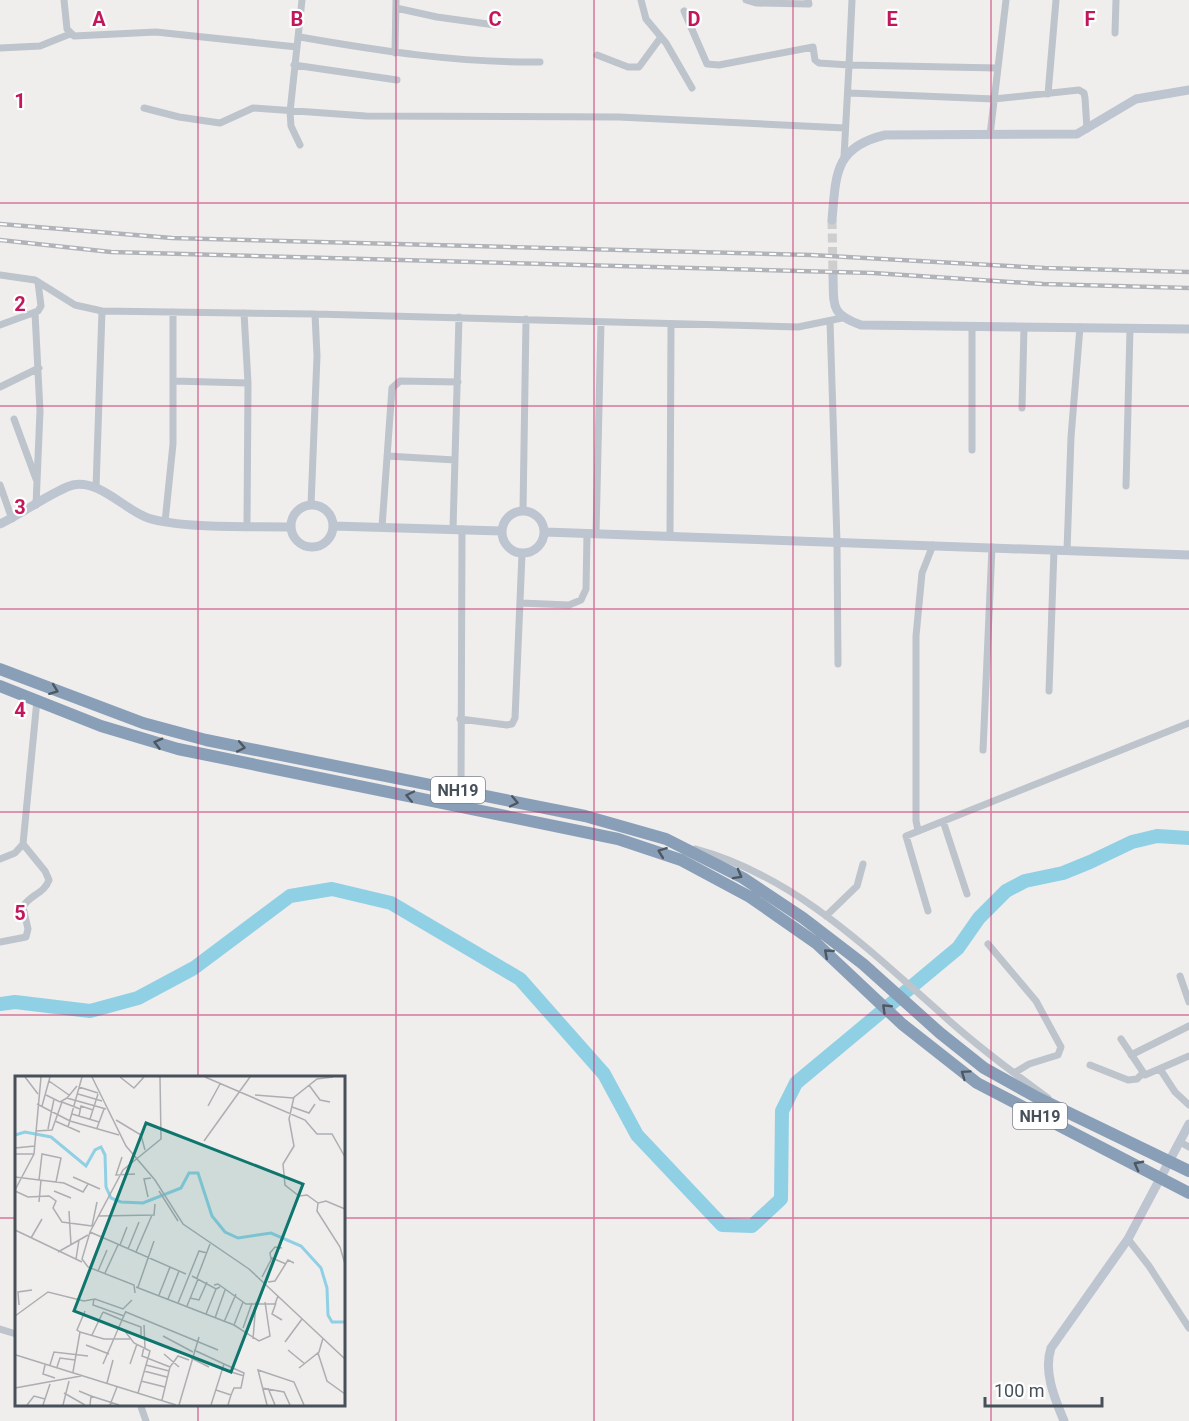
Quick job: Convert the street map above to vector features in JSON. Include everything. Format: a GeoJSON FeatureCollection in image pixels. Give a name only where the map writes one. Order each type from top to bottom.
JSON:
{"type":"FeatureCollection","features":[{"type":"Feature","properties":{"kind":"highway","name":"NH19"},"geometry":{"type":"LineString","coordinates":[[0,669],[142,723],[184,734],[616,823],[678,844],[743,878],[838,944],[984,1068],[1072,1115],[1189,1171]]}},
{"type":"Feature","properties":{"kind":"highway","name":"NH19"},"geometry":{"type":"LineString","coordinates":[[0,686],[101,726],[178,749],[618,839],[662,852],[750,897],[786,921],[822,948],[902,1024],[986,1088],[1189,1193]]}},
{"type":"Feature","properties":{"kind":"street"},"geometry":{"type":"LineString","coordinates":[[64,0],[67,29],[70,34]]}},
{"type":"Feature","properties":{"kind":"street"},"geometry":{"type":"LineString","coordinates":[[300,145],[291,126],[290,112],[294,64],[300,37],[302,0]]}},
{"type":"Feature","properties":{"kind":"street"},"geometry":{"type":"LineString","coordinates":[[641,0],[646,19],[661,37],[692,88]]}},
{"type":"Feature","properties":{"kind":"street"},"geometry":{"type":"LineString","coordinates":[[746,0],[756,3],[809,4],[808,0]]}},
{"type":"Feature","properties":{"kind":"street"},"geometry":{"type":"LineString","coordinates":[[832,220],[836,174],[843,157],[849,93],[852,0]]}},
{"type":"Feature","properties":{"kind":"street"},"geometry":{"type":"LineString","coordinates":[[990,135],[1006,0]]}},
{"type":"Feature","properties":{"kind":"street"},"geometry":{"type":"LineString","coordinates":[[1048,94],[1056,0]]}},
{"type":"Feature","properties":{"kind":"street"},"geometry":{"type":"LineString","coordinates":[[1115,33],[1116,0]]}},
{"type":"Feature","properties":{"kind":"street"},"geometry":{"type":"LineString","coordinates":[[395,53],[396,4],[437,18],[495,25]]}},
{"type":"Feature","properties":{"kind":"street"},"geometry":{"type":"LineString","coordinates":[[684,11],[707,64],[719,65],[813,47],[815,60],[819,63],[997,68]]}},
{"type":"Feature","properties":{"kind":"street"},"geometry":{"type":"LineString","coordinates":[[0,48],[40,46],[70,34],[156,32],[297,47]]}},
{"type":"Feature","properties":{"kind":"street"},"geometry":{"type":"LineString","coordinates":[[300,37],[395,53],[489,62],[540,62]]}},
{"type":"Feature","properties":{"kind":"street"},"geometry":{"type":"LineString","coordinates":[[597,54],[628,67],[639,67],[661,37]]}},
{"type":"Feature","properties":{"kind":"street"},"geometry":{"type":"LineString","coordinates":[[294,64],[397,80]]}},
{"type":"Feature","properties":{"kind":"street"},"geometry":{"type":"LineString","coordinates":[[849,93],[994,99],[1074,90],[1084,93],[1087,129]]}},
{"type":"Feature","properties":{"kind":"street"},"geometry":{"type":"LineString","coordinates":[[843,157],[869,138],[885,135],[1059,136],[1077,134],[1136,99],[1189,90]]}},
{"type":"Feature","properties":{"kind":"street"},"geometry":{"type":"LineString","coordinates":[[144,108],[179,117],[220,123],[253,108],[380,117],[630,118],[845,128]]}},
{"type":"Feature","properties":{"kind":"street"},"geometry":{"type":"LineString","coordinates":[[0,275],[28,278],[75,305],[102,311],[459,317],[671,326],[798,327],[842,318],[861,326],[885,327],[1189,329]]}},
{"type":"Feature","properties":{"kind":"street"},"geometry":{"type":"LineString","coordinates":[[832,275],[834,304],[842,318]]}},
{"type":"Feature","properties":{"kind":"street"},"geometry":{"type":"LineString","coordinates":[[0,325],[35,313],[41,306],[38,282]]}},
{"type":"Feature","properties":{"kind":"street"},"geometry":{"type":"LineString","coordinates":[[96,488],[102,311]]}},
{"type":"Feature","properties":{"kind":"street"},"geometry":{"type":"LineString","coordinates":[[165,522],[173,444],[173,312]]}},
{"type":"Feature","properties":{"kind":"street"},"geometry":{"type":"LineString","coordinates":[[35,313],[39,369],[36,506]]}},
{"type":"Feature","properties":{"kind":"street"},"geometry":{"type":"LineString","coordinates":[[244,313],[248,383],[247,525]]}},
{"type":"Feature","properties":{"kind":"street"},"geometry":{"type":"LineString","coordinates":[[311,506],[317,356],[315,314]]}},
{"type":"Feature","properties":{"kind":"street"},"geometry":{"type":"LineString","coordinates":[[459,317],[455,460],[461,791]]}},
{"type":"Feature","properties":{"kind":"street"},"geometry":{"type":"LineString","coordinates":[[523,511],[526,319]]}},
{"type":"Feature","properties":{"kind":"street"},"geometry":{"type":"LineString","coordinates":[[830,321],[837,542],[838,663]]}},
{"type":"Feature","properties":{"kind":"street"},"geometry":{"type":"LineString","coordinates":[[521,603],[569,605],[581,600],[586,589],[592,534],[601,322]]}},
{"type":"Feature","properties":{"kind":"street"},"geometry":{"type":"LineString","coordinates":[[670,536],[671,326]]}},
{"type":"Feature","properties":{"kind":"street"},"geometry":{"type":"LineString","coordinates":[[972,327],[972,450]]}},
{"type":"Feature","properties":{"kind":"street"},"geometry":{"type":"LineString","coordinates":[[1022,408],[1024,327]]}},
{"type":"Feature","properties":{"kind":"street"},"geometry":{"type":"LineString","coordinates":[[1067,551],[1071,437],[1080,327]]}},
{"type":"Feature","properties":{"kind":"street"},"geometry":{"type":"LineString","coordinates":[[1126,486],[1130,329]]}},
{"type":"Feature","properties":{"kind":"street"},"geometry":{"type":"LineString","coordinates":[[0,387],[39,369]]}},
{"type":"Feature","properties":{"kind":"street"},"geometry":{"type":"LineString","coordinates":[[173,381],[248,383]]}},
{"type":"Feature","properties":{"kind":"street"},"geometry":{"type":"LineString","coordinates":[[382,527],[392,388],[396,382],[458,382]]}},
{"type":"Feature","properties":{"kind":"street"},"geometry":{"type":"LineString","coordinates":[[14,419],[37,481]]}},
{"type":"Feature","properties":{"kind":"street"},"geometry":{"type":"LineString","coordinates":[[387,456],[455,460]]}},
{"type":"Feature","properties":{"kind":"street"},"geometry":{"type":"LineString","coordinates":[[0,485],[12,519]]}},
{"type":"Feature","properties":{"kind":"street"},"geometry":{"type":"LineString","coordinates":[[0,524],[73,485],[96,488],[134,512],[165,522],[291,527]]}},
{"type":"Feature","properties":{"kind":"street"},"geometry":{"type":"LineString","coordinates":[[311,506],[324,510],[333,526],[327,541],[315,547],[302,545],[297,541],[291,527],[298,511],[311,506]]}},
{"type":"Feature","properties":{"kind":"street"},"geometry":{"type":"LineString","coordinates":[[523,511],[541,520],[545,532],[540,545],[529,553],[522,554],[515,552],[505,544],[501,531],[511,514],[523,511]]}},
{"type":"Feature","properties":{"kind":"street"},"geometry":{"type":"LineString","coordinates":[[333,526],[501,531]]}},
{"type":"Feature","properties":{"kind":"street"},"geometry":{"type":"LineString","coordinates":[[545,532],[933,544],[1189,555]]}},
{"type":"Feature","properties":{"kind":"street"},"geometry":{"type":"LineString","coordinates":[[918,830],[915,821],[916,636],[922,573],[933,544]]}},
{"type":"Feature","properties":{"kind":"street"},"geometry":{"type":"LineString","coordinates":[[983,750],[992,547]]}},
{"type":"Feature","properties":{"kind":"street"},"geometry":{"type":"LineString","coordinates":[[1049,691],[1054,550]]}},
{"type":"Feature","properties":{"kind":"street"},"geometry":{"type":"LineString","coordinates":[[460,719],[507,725],[512,724],[515,718],[522,554]]}},
{"type":"Feature","properties":{"kind":"street"},"geometry":{"type":"LineString","coordinates":[[0,859],[15,853],[23,844],[37,700]]}},
{"type":"Feature","properties":{"kind":"street"},"geometry":{"type":"LineString","coordinates":[[928,911],[906,836],[1189,723]]}},
{"type":"Feature","properties":{"kind":"street"},"geometry":{"type":"LineString","coordinates":[[943,821],[967,894]]}},
{"type":"Feature","properties":{"kind":"street"},"geometry":{"type":"LineString","coordinates":[[0,942],[26,937],[28,933],[24,903],[40,892],[49,880],[45,871],[23,844]]}},
{"type":"Feature","properties":{"kind":"street"},"geometry":{"type":"LineString","coordinates":[[678,844],[728,858],[786,888],[826,916],[898,975],[972,1041],[1072,1115]]}},
{"type":"Feature","properties":{"kind":"street"},"geometry":{"type":"LineString","coordinates":[[826,916],[857,886],[863,864]]}},
{"type":"Feature","properties":{"kind":"street"},"geometry":{"type":"LineString","coordinates":[[988,944],[1030,992],[1060,1047],[1058,1054],[1029,1064],[1014,1073]]}},
{"type":"Feature","properties":{"kind":"street"},"geometry":{"type":"LineString","coordinates":[[1180,976],[1189,1002]]}},
{"type":"Feature","properties":{"kind":"street"},"geometry":{"type":"LineString","coordinates":[[1131,1055],[1189,1026]]}},
{"type":"Feature","properties":{"kind":"street"},"geometry":{"type":"LineString","coordinates":[[1121,1039],[1142,1074]]}},
{"type":"Feature","properties":{"kind":"street"},"geometry":{"type":"LineString","coordinates":[[1090,1065],[1128,1080],[1137,1079],[1142,1074],[1149,1074],[1189,1056]]}},
{"type":"Feature","properties":{"kind":"street"},"geometry":{"type":"LineString","coordinates":[[1160,1069],[1175,1092],[1189,1105]]}},
{"type":"Feature","properties":{"kind":"street"},"geometry":{"type":"LineString","coordinates":[[1064,1421],[1049,1373],[1048,1358],[1051,1348],[1128,1239],[1189,1124]]}},
{"type":"Feature","properties":{"kind":"street"},"geometry":{"type":"LineString","coordinates":[[1180,1142],[1189,1147]]}},
{"type":"Feature","properties":{"kind":"street"},"geometry":{"type":"LineString","coordinates":[[1128,1239],[1149,1266],[1189,1328]]}},
{"type":"Feature","properties":{"kind":"street"},"geometry":{"type":"LineString","coordinates":[[0,1329],[15,1334]]}},
{"type":"Feature","properties":{"kind":"street"},"geometry":{"type":"LineString","coordinates":[[141,1406],[146,1421]]}},
{"type":"Feature","properties":{"kind":"waterway"},"geometry":{"type":"LineString","coordinates":[[0,1004],[15,1002],[90,1011],[138,998],[194,968],[290,896],[332,889],[391,903],[520,979],[604,1074],[637,1135],[722,1225],[752,1226],[781,1199],[782,1111],[796,1083],[958,948],[979,918],[1006,891],[1025,881],[1063,873],[1132,842],[1157,836],[1189,838]]}},
{"type":"Feature","properties":{"kind":"tunnel"},"geometry":{"type":"LineString","coordinates":[[832,220],[833,275]]}},
{"type":"Feature","properties":{"kind":"railway"},"geometry":{"type":"LineString","coordinates":[[0,224],[172,238],[811,255],[1045,268],[1189,272]]}},
{"type":"Feature","properties":{"kind":"railway"},"geometry":{"type":"LineString","coordinates":[[0,240],[111,252],[873,273],[1043,284],[1189,288]]}}]}
